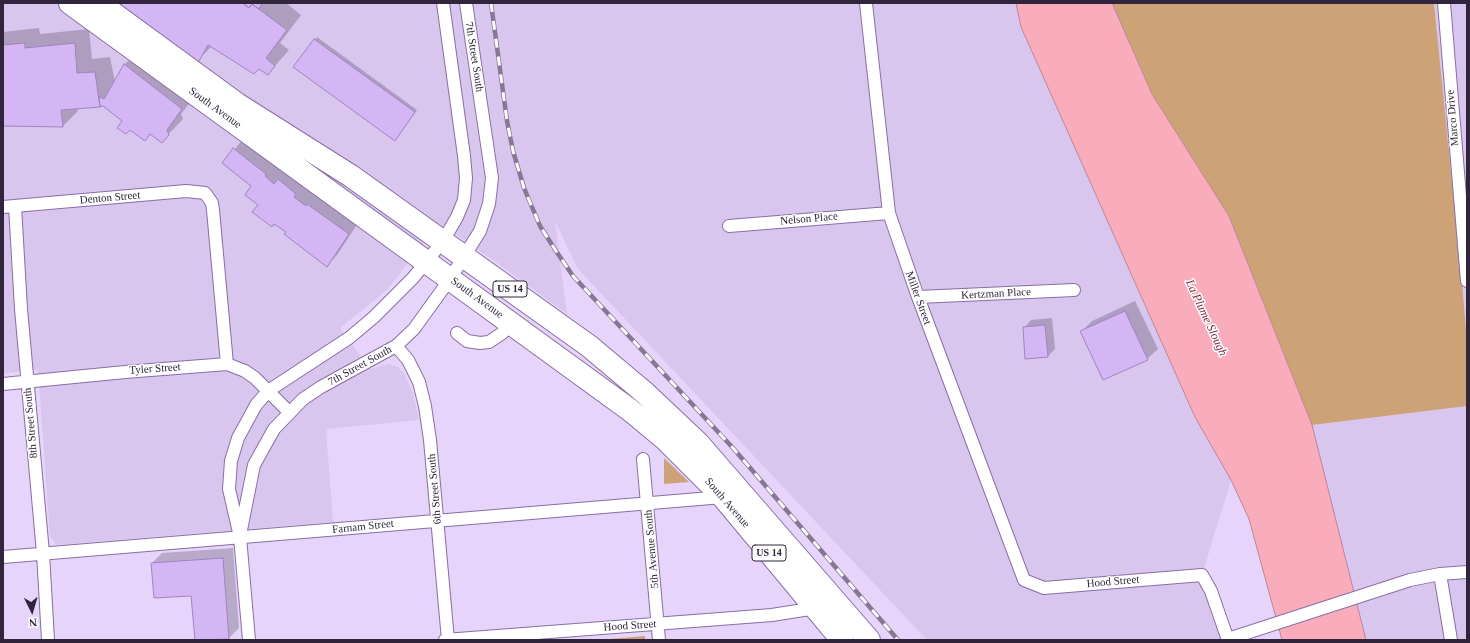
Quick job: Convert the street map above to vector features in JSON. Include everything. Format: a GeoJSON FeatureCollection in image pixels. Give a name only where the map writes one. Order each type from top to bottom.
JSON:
{"type":"FeatureCollection","features":[{"type":"Feature","properties":{"kind":"highway","name":"South Avenue"},"geometry":{"type":"LineString","coordinates":[[70,3],[630,410],[665,439],[723,497],[842,640]]}},
{"type":"Feature","properties":{"kind":"highway","name":"South Avenue"},"geometry":{"type":"LineString","coordinates":[[99,3],[237,104],[351,176],[589,346],[645,393],[698,443],[869,640]]}},
{"type":"Feature","properties":{"kind":"street","name":"7th Street South"},"geometry":{"type":"LineString","coordinates":[[249,640],[240,537],[230,489],[231,462],[238,438],[256,405],[268,391],[349,338],[374,317],[426,262],[443,241],[457,217],[464,200],[466,178],[443,3]]}},
{"type":"Feature","properties":{"kind":"street","name":"7th Street South"},"geometry":{"type":"LineString","coordinates":[[240,537],[254,465],[274,429],[302,400],[321,387],[396,346],[414,329],[450,278],[480,231],[489,204],[492,178],[466,3]]}},
{"type":"Feature","properties":{"kind":"street","name":"Miller Street"},"geometry":{"type":"LineString","coordinates":[[866,3],[889,213],[918,297],[1024,580]]}},
{"type":"Feature","properties":{"kind":"street","name":"Marco Drive"},"geometry":{"type":"LineString","coordinates":[[1444,3],[1467,281]]}},
{"type":"Feature","properties":{"kind":"street","name":"Denton Street"},"geometry":{"type":"LineString","coordinates":[[9,207],[196,191],[206,193],[212,203],[227,364]]}},
{"type":"Feature","properties":{"kind":"street","name":"8th Street South"},"geometry":{"type":"LineString","coordinates":[[9,207],[28,381],[43,553],[48,640]]}},
{"type":"Feature","properties":{"kind":"street","name":"Nelson Place"},"geometry":{"type":"LineString","coordinates":[[729,226],[889,213]]}},
{"type":"Feature","properties":{"kind":"street","name":"Kertzman Place"},"geometry":{"type":"LineString","coordinates":[[918,297],[1074,290]]}},
{"type":"Feature","properties":{"kind":"street"},"geometry":{"type":"LineString","coordinates":[[457,333],[466,340],[480,343],[490,342],[512,324]]}},
{"type":"Feature","properties":{"kind":"street","name":"6th Street South"},"geometry":{"type":"LineString","coordinates":[[396,346],[408,360],[419,382],[425,406],[438,520],[448,640]]}},
{"type":"Feature","properties":{"kind":"street","name":"Tyler Street"},"geometry":{"type":"LineString","coordinates":[[3,384],[227,364],[245,371],[255,378],[290,412]]}},
{"type":"Feature","properties":{"kind":"street","name":"5th Avenue South"},"geometry":{"type":"LineString","coordinates":[[643,458],[659,640]]}},
{"type":"Feature","properties":{"kind":"street","name":"Farnam Street"},"geometry":{"type":"LineString","coordinates":[[3,557],[723,497]]}},
{"type":"Feature","properties":{"kind":"street"},"geometry":{"type":"LineString","coordinates":[[1228,640],[1284,620],[1410,580],[1440,574],[1467,572]]}},
{"type":"Feature","properties":{"kind":"street"},"geometry":{"type":"LineString","coordinates":[[1440,574],[1451,640]]}},
{"type":"Feature","properties":{"kind":"street","name":"Hood Street"},"geometry":{"type":"LineString","coordinates":[[1024,580],[1044,588],[1202,575],[1211,591],[1228,640]]}},
{"type":"Feature","properties":{"kind":"street","name":"Hood Street"},"geometry":{"type":"LineString","coordinates":[[445,640],[772,615],[816,608]]}},
{"type":"Feature","properties":{"kind":"shaded area"},"geometry":{"type":"Polygon","coordinates":[[[3,3],[1016,3],[1021,27],[1195,417],[1231,480],[1202,575],[1228,640],[927,640],[578,269],[555,221],[567,314],[493,260],[439,224],[386,291],[340,328],[370,369],[389,364],[398,367],[403,372],[413,393],[419,420],[326,429],[333,522],[56,545],[50,536],[38,370],[3,373],[3,3]]]}},
{"type":"Feature","properties":{"kind":"shaded area"},"geometry":{"type":"Polygon","coordinates":[[[1112,3],[1434,3],[1462,281],[1467,343],[1467,406],[1312,425],[1229,216],[1152,94],[1112,3]]]}},
{"type":"Feature","properties":{"kind":"shaded area"},"geometry":{"type":"Polygon","coordinates":[[[1434,3],[1467,3],[1467,343],[1462,281],[1434,3]]]}},
{"type":"Feature","properties":{"kind":"shaded area"},"geometry":{"type":"Polygon","coordinates":[[[1467,406],[1467,640],[1366,640],[1312,425],[1467,406]]]}},
{"type":"Feature","properties":{"kind":"shaded area"},"geometry":{"type":"Polygon","coordinates":[[[664,458],[689,482],[664,484],[664,458]]]}},
{"type":"Feature","properties":{"kind":"shaded area"},"geometry":{"type":"Polygon","coordinates":[[[645,636],[645,640],[597,640],[645,636]]]}},
{"type":"Feature","properties":{"kind":"water","name":"La Plume Slough"},"geometry":{"type":"Polygon","coordinates":[[[1016,3],[1112,3],[1152,94],[1229,216],[1312,425],[1366,640],[1282,640],[1249,519],[1231,480],[1195,417],[1021,27],[1016,3]]]}},
{"type":"Feature","properties":{"kind":"building"},"geometry":{"type":"Polygon","coordinates":[[[117,3],[243,3],[249,8],[252,4],[287,30],[266,58],[275,66],[268,75],[259,69],[254,74],[208,45],[198,63],[117,3]]]}},
{"type":"Feature","properties":{"kind":"building"},"geometry":{"type":"Polygon","coordinates":[[[243,3],[262,3],[259,9],[252,4],[249,8],[243,3]]]}},
{"type":"Feature","properties":{"kind":"building"},"geometry":{"type":"Polygon","coordinates":[[[314,39],[415,112],[395,141],[293,67],[314,39]]]}},
{"type":"Feature","properties":{"kind":"building"},"geometry":{"type":"Polygon","coordinates":[[[25,43],[25,48],[75,43],[77,73],[95,72],[100,107],[61,110],[63,127],[3,126],[3,45],[25,43]]]}},
{"type":"Feature","properties":{"kind":"building"},"geometry":{"type":"Polygon","coordinates":[[[124,64],[182,109],[167,130],[169,135],[162,143],[150,134],[145,141],[130,130],[126,134],[117,128],[122,121],[103,106],[100,107],[99,96],[104,99],[124,64]]]}},
{"type":"Feature","properties":{"kind":"building"},"geometry":{"type":"Polygon","coordinates":[[[233,148],[266,174],[265,176],[274,184],[278,179],[296,194],[294,197],[306,206],[307,204],[349,234],[327,267],[284,234],[286,232],[274,224],[272,227],[252,212],[258,205],[245,195],[251,186],[222,163],[233,148]]]}},
{"type":"Feature","properties":{"kind":"building"},"geometry":{"type":"Polygon","coordinates":[[[1125,311],[1148,360],[1103,380],[1080,331],[1125,311]]]}},
{"type":"Feature","properties":{"kind":"building"},"geometry":{"type":"Polygon","coordinates":[[[1045,325],[1048,357],[1025,359],[1023,327],[1045,325]]]}},
{"type":"Feature","properties":{"kind":"building"},"geometry":{"type":"Polygon","coordinates":[[[223,558],[229,639],[195,640],[191,596],[154,598],[151,563],[223,558]]]}},
{"type":"Feature","properties":{"kind":"railway"},"geometry":{"type":"LineString","coordinates":[[491,3],[507,121],[513,151],[524,188],[540,226],[573,276],[733,448],[898,640]]}}]}
